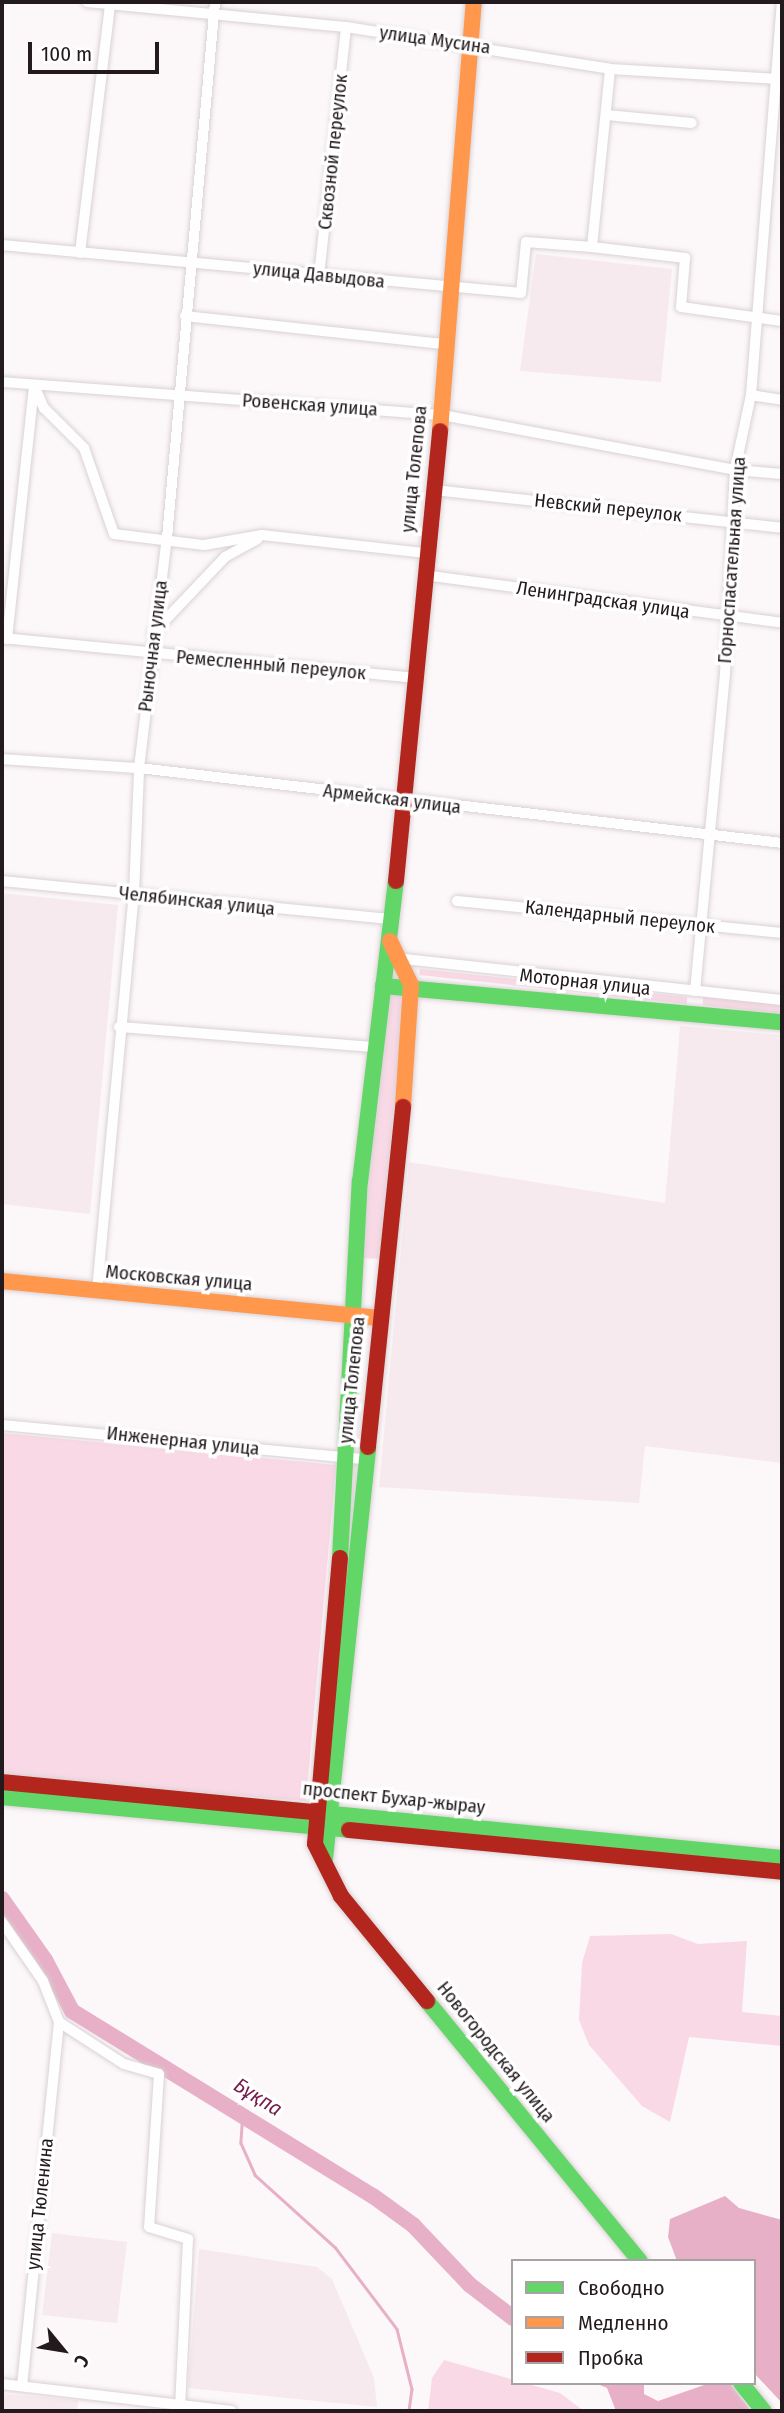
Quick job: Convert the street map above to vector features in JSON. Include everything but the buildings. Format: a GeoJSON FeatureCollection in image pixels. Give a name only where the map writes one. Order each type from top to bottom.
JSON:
{"type":"FeatureCollection","features":[{"type":"Feature","properties":{"kind":"street","name":"улица Мусина"},"geometry":{"type":"LineString","coordinates":[[87,2],[215,7],[470,44],[610,69],[779,79]]}},
{"type":"Feature","properties":{"kind":"street","name":"улица Толепова"},"geometry":{"type":"LineString","coordinates":[[357,1458],[353,1315],[374,1047],[383,986],[394,953],[392,919],[402,800],[442,415],[444,344],[474,2]]}},
{"type":"Feature","properties":{"kind":"street"},"geometry":{"type":"LineString","coordinates":[[80,253],[110,5]]}},
{"type":"Feature","properties":{"kind":"street","name":"Горноспасательная улица"},"geometry":{"type":"LineString","coordinates":[[695,991],[729,617],[735,470],[751,395],[779,79],[782,5]]}},
{"type":"Feature","properties":{"kind":"street","name":"Рыночная улица"},"geometry":{"type":"LineString","coordinates":[[97,1292],[119,1027],[134,895],[139,768],[150,655],[167,538],[184,316],[215,7]]}},
{"type":"Feature","properties":{"kind":"street","name":"Сквозной переулок"},"geometry":{"type":"LineString","coordinates":[[319,276],[346,27]]}},
{"type":"Feature","properties":{"kind":"street"},"geometry":{"type":"LineString","coordinates":[[592,247],[610,69]]}},
{"type":"Feature","properties":{"kind":"street"},"geometry":{"type":"LineString","coordinates":[[606,115],[692,123]]}},
{"type":"Feature","properties":{"kind":"street","name":"улица Давыдова"},"geometry":{"type":"LineString","coordinates":[[2,245],[521,293],[526,242],[592,247],[685,258],[681,307],[782,321]]}},
{"type":"Feature","properties":{"kind":"street"},"geometry":{"type":"LineString","coordinates":[[184,316],[444,344]]}},
{"type":"Feature","properties":{"kind":"street","name":"Ровенская улица"},"geometry":{"type":"LineString","coordinates":[[2,382],[442,415],[735,470],[782,474]]}},
{"type":"Feature","properties":{"kind":"street"},"geometry":{"type":"LineString","coordinates":[[34,385],[44,408],[84,448],[114,534],[167,538],[204,545],[262,535],[426,553]]}},
{"type":"Feature","properties":{"kind":"street"},"geometry":{"type":"LineString","coordinates":[[5,638],[34,385]]}},
{"type":"Feature","properties":{"kind":"street"},"geometry":{"type":"LineString","coordinates":[[751,395],[782,400]]}},
{"type":"Feature","properties":{"kind":"street","name":"Невский переулок"},"geometry":{"type":"LineString","coordinates":[[434,490],[782,528]]}},
{"type":"Feature","properties":{"kind":"street"},"geometry":{"type":"LineString","coordinates":[[153,633],[225,557],[262,535]]}},
{"type":"Feature","properties":{"kind":"street","name":"Ленинградская улица"},"geometry":{"type":"LineString","coordinates":[[424,575],[782,623]]}},
{"type":"Feature","properties":{"kind":"street","name":"Ремесленный переулок"},"geometry":{"type":"LineString","coordinates":[[5,638],[150,655],[414,678]]}},
{"type":"Feature","properties":{"kind":"street","name":"Армейская улица"},"geometry":{"type":"LineString","coordinates":[[2,759],[139,768],[782,843]]}},
{"type":"Feature","properties":{"kind":"street","name":"Челябинская улица"},"geometry":{"type":"LineString","coordinates":[[2,881],[392,919]]}},
{"type":"Feature","properties":{"kind":"street","name":"Календарный переулок"},"geometry":{"type":"LineString","coordinates":[[457,901],[782,933]]}},
{"type":"Feature","properties":{"kind":"street","name":"улица Толепова"},"geometry":{"type":"LineString","coordinates":[[322,1820],[357,1458],[379,1318],[412,1026],[411,985],[394,953]]}},
{"type":"Feature","properties":{"kind":"street","name":"Моторная улица"},"geometry":{"type":"LineString","coordinates":[[394,953],[782,1000]]}},
{"type":"Feature","properties":{"kind":"street","name":"Моторная улица"},"geometry":{"type":"LineString","coordinates":[[383,986],[411,985],[782,1022]]}},
{"type":"Feature","properties":{"kind":"street"},"geometry":{"type":"LineString","coordinates":[[119,1027],[374,1047]]}},
{"type":"Feature","properties":{"kind":"street","name":"Московская улица"},"geometry":{"type":"LineString","coordinates":[[2,1281],[379,1318]]}},
{"type":"Feature","properties":{"kind":"street","name":"Инженерная улица"},"geometry":{"type":"LineString","coordinates":[[2,1424],[357,1458]]}},
{"type":"Feature","properties":{"kind":"street","name":"проспект Бухар-жырау"},"geometry":{"type":"LineString","coordinates":[[2,1782],[322,1820],[721,1859],[782,1872]]}},
{"type":"Feature","properties":{"kind":"street","name":"проспект Бухар-жырау"},"geometry":{"type":"LineString","coordinates":[[2,1797],[322,1820]]}},
{"type":"Feature","properties":{"kind":"street","name":"Новогородская улица"},"geometry":{"type":"LineString","coordinates":[[322,1820],[318,1857],[326,1865],[341,1895],[638,2259]]}},
{"type":"Feature","properties":{"kind":"street","name":"проспект Бухар-жырау"},"geometry":{"type":"LineString","coordinates":[[721,1859],[782,1858]]}},
{"type":"Feature","properties":{"kind":"street"},"geometry":{"type":"LineString","coordinates":[[2,1922],[43,1982],[59,2022],[124,2064],[159,2074],[149,2227],[188,2239],[180,2408]]}},
{"type":"Feature","properties":{"kind":"street","name":"улица Тюленина"},"geometry":{"type":"LineString","coordinates":[[22,2386],[59,2022]]}},
{"type":"Feature","properties":{"kind":"street"},"geometry":{"type":"LineString","coordinates":[[2,2384],[180,2408],[231,2411]]}},
{"type":"Feature","properties":{"kind":"street"},"geometry":{"type":"LineString","coordinates":[[743,2385],[764,2411]]}},
{"type":"Feature","properties":{"kind":"shaded area"},"geometry":{"type":"Polygon","coordinates":[[[536,254],[672,269],[661,382],[520,371],[536,254]]]}},
{"type":"Feature","properties":{"kind":"shaded area"},"geometry":{"type":"Polygon","coordinates":[[[2,893],[118,905],[90,1214],[2,1204],[2,893]]]}},
{"type":"Feature","properties":{"kind":"shaded area"},"geometry":{"type":"Polygon","coordinates":[[[420,969],[687,997],[687,1004],[419,975],[420,969]]]}},
{"type":"Feature","properties":{"kind":"shaded area"},"geometry":{"type":"Polygon","coordinates":[[[387,992],[405,993],[380,1259],[361,1258],[387,992]]]}},
{"type":"Feature","properties":{"kind":"shaded area"},"geometry":{"type":"Polygon","coordinates":[[[703,997],[782,1005],[782,1014],[703,1005],[703,997]]]}},
{"type":"Feature","properties":{"kind":"shaded area"},"geometry":{"type":"Polygon","coordinates":[[[680,1026],[782,1035],[782,1463],[645,1446],[639,1503],[379,1487],[409,1162],[665,1203],[680,1026]]]}},
{"type":"Feature","properties":{"kind":"shaded area"},"geometry":{"type":"Polygon","coordinates":[[[2,1433],[336,1465],[306,1801],[2,1777],[2,1433]]]}},
{"type":"Feature","properties":{"kind":"shaded area"},"geometry":{"type":"Polygon","coordinates":[[[671,1934],[698,1944],[747,1941],[742,2012],[782,2016],[782,2046],[689,2037],[670,2122],[642,2106],[589,2045],[579,2020],[582,1963],[590,1936],[671,1934]]]}},
{"type":"Feature","properties":{"kind":"shaded area"},"geometry":{"type":"Polygon","coordinates":[[[725,2196],[739,2208],[782,2220],[782,2403],[756,2375],[756,2259],[676,2259],[668,2237],[670,2219],[725,2196]]]}},
{"type":"Feature","properties":{"kind":"shaded area"},"geometry":{"type":"Polygon","coordinates":[[[52,2233],[127,2242],[117,2323],[42,2315],[52,2233]]]}},
{"type":"Feature","properties":{"kind":"shaded area"},"geometry":{"type":"Polygon","coordinates":[[[199,2249],[317,2267],[332,2279],[374,2378],[377,2407],[188,2388],[199,2249]]]}},
{"type":"Feature","properties":{"kind":"shaded area"},"geometry":{"type":"Polygon","coordinates":[[[444,2360],[511,2379],[511,2385],[532,2385],[560,2393],[584,2411],[428,2411],[432,2378],[444,2360]]]}},
{"type":"Feature","properties":{"kind":"shaded area"},"geometry":{"type":"Polygon","coordinates":[[[600,2385],[644,2385],[644,2394],[658,2401],[704,2385],[732,2385],[751,2411],[616,2411],[607,2388],[600,2385]]]}},
{"type":"Feature","properties":{"kind":"shaded area"},"geometry":{"type":"Polygon","coordinates":[[[2,2394],[78,2400],[77,2411],[2,2411],[2,2394]]]}},
{"type":"Feature","properties":{"kind":"waterway","name":"Бұқпа"},"geometry":{"type":"LineString","coordinates":[[2,1899],[45,1960],[72,2011],[373,2196],[413,2225],[470,2285],[511,2316]]}},
{"type":"Feature","properties":{"kind":"waterway"},"geometry":{"type":"LineString","coordinates":[[243,2112],[241,2143],[255,2175],[335,2247],[397,2329],[412,2389],[409,2411]]}},
{"type":"Feature","properties":{"kind":"traffic: fast"},"geometry":{"type":"LineString","coordinates":[[340,1558],[360,1182],[396,881]]}},
{"type":"Feature","properties":{"kind":"traffic: fast"},"geometry":{"type":"LineString","coordinates":[[383,986],[782,1022]]}},
{"type":"Feature","properties":{"kind":"traffic: fast"},"geometry":{"type":"LineString","coordinates":[[325,1859],[368,1447]]}},
{"type":"Feature","properties":{"kind":"traffic: fast"},"geometry":{"type":"LineString","coordinates":[[2,1797],[349,1830]]}},
{"type":"Feature","properties":{"kind":"traffic: fast"},"geometry":{"type":"LineString","coordinates":[[313,1812],[782,1858]]}},
{"type":"Feature","properties":{"kind":"traffic: fast"},"geometry":{"type":"LineString","coordinates":[[427,2001],[638,2259]]}},
{"type":"Feature","properties":{"kind":"traffic: fast"},"geometry":{"type":"LineString","coordinates":[[743,2385],[764,2411]]}},
{"type":"Feature","properties":{"kind":"traffic: slow"},"geometry":{"type":"LineString","coordinates":[[440,431],[474,2]]}},
{"type":"Feature","properties":{"kind":"traffic: slow"},"geometry":{"type":"LineString","coordinates":[[390,941],[411,985],[403,1107]]}},
{"type":"Feature","properties":{"kind":"traffic: slow"},"geometry":{"type":"LineString","coordinates":[[2,1281],[379,1318]]}},
{"type":"Feature","properties":{"kind":"traffic: jam"},"geometry":{"type":"LineString","coordinates":[[396,881],[440,431]]}},
{"type":"Feature","properties":{"kind":"traffic: jam"},"geometry":{"type":"LineString","coordinates":[[368,1447],[403,1107]]}},
{"type":"Feature","properties":{"kind":"traffic: jam"},"geometry":{"type":"LineString","coordinates":[[340,1558],[315,1844],[341,1896],[427,2001]]}},
{"type":"Feature","properties":{"kind":"traffic: jam"},"geometry":{"type":"LineString","coordinates":[[2,1782],[313,1812]]}},
{"type":"Feature","properties":{"kind":"traffic: jam"},"geometry":{"type":"LineString","coordinates":[[349,1830],[782,1872]]}}]}
